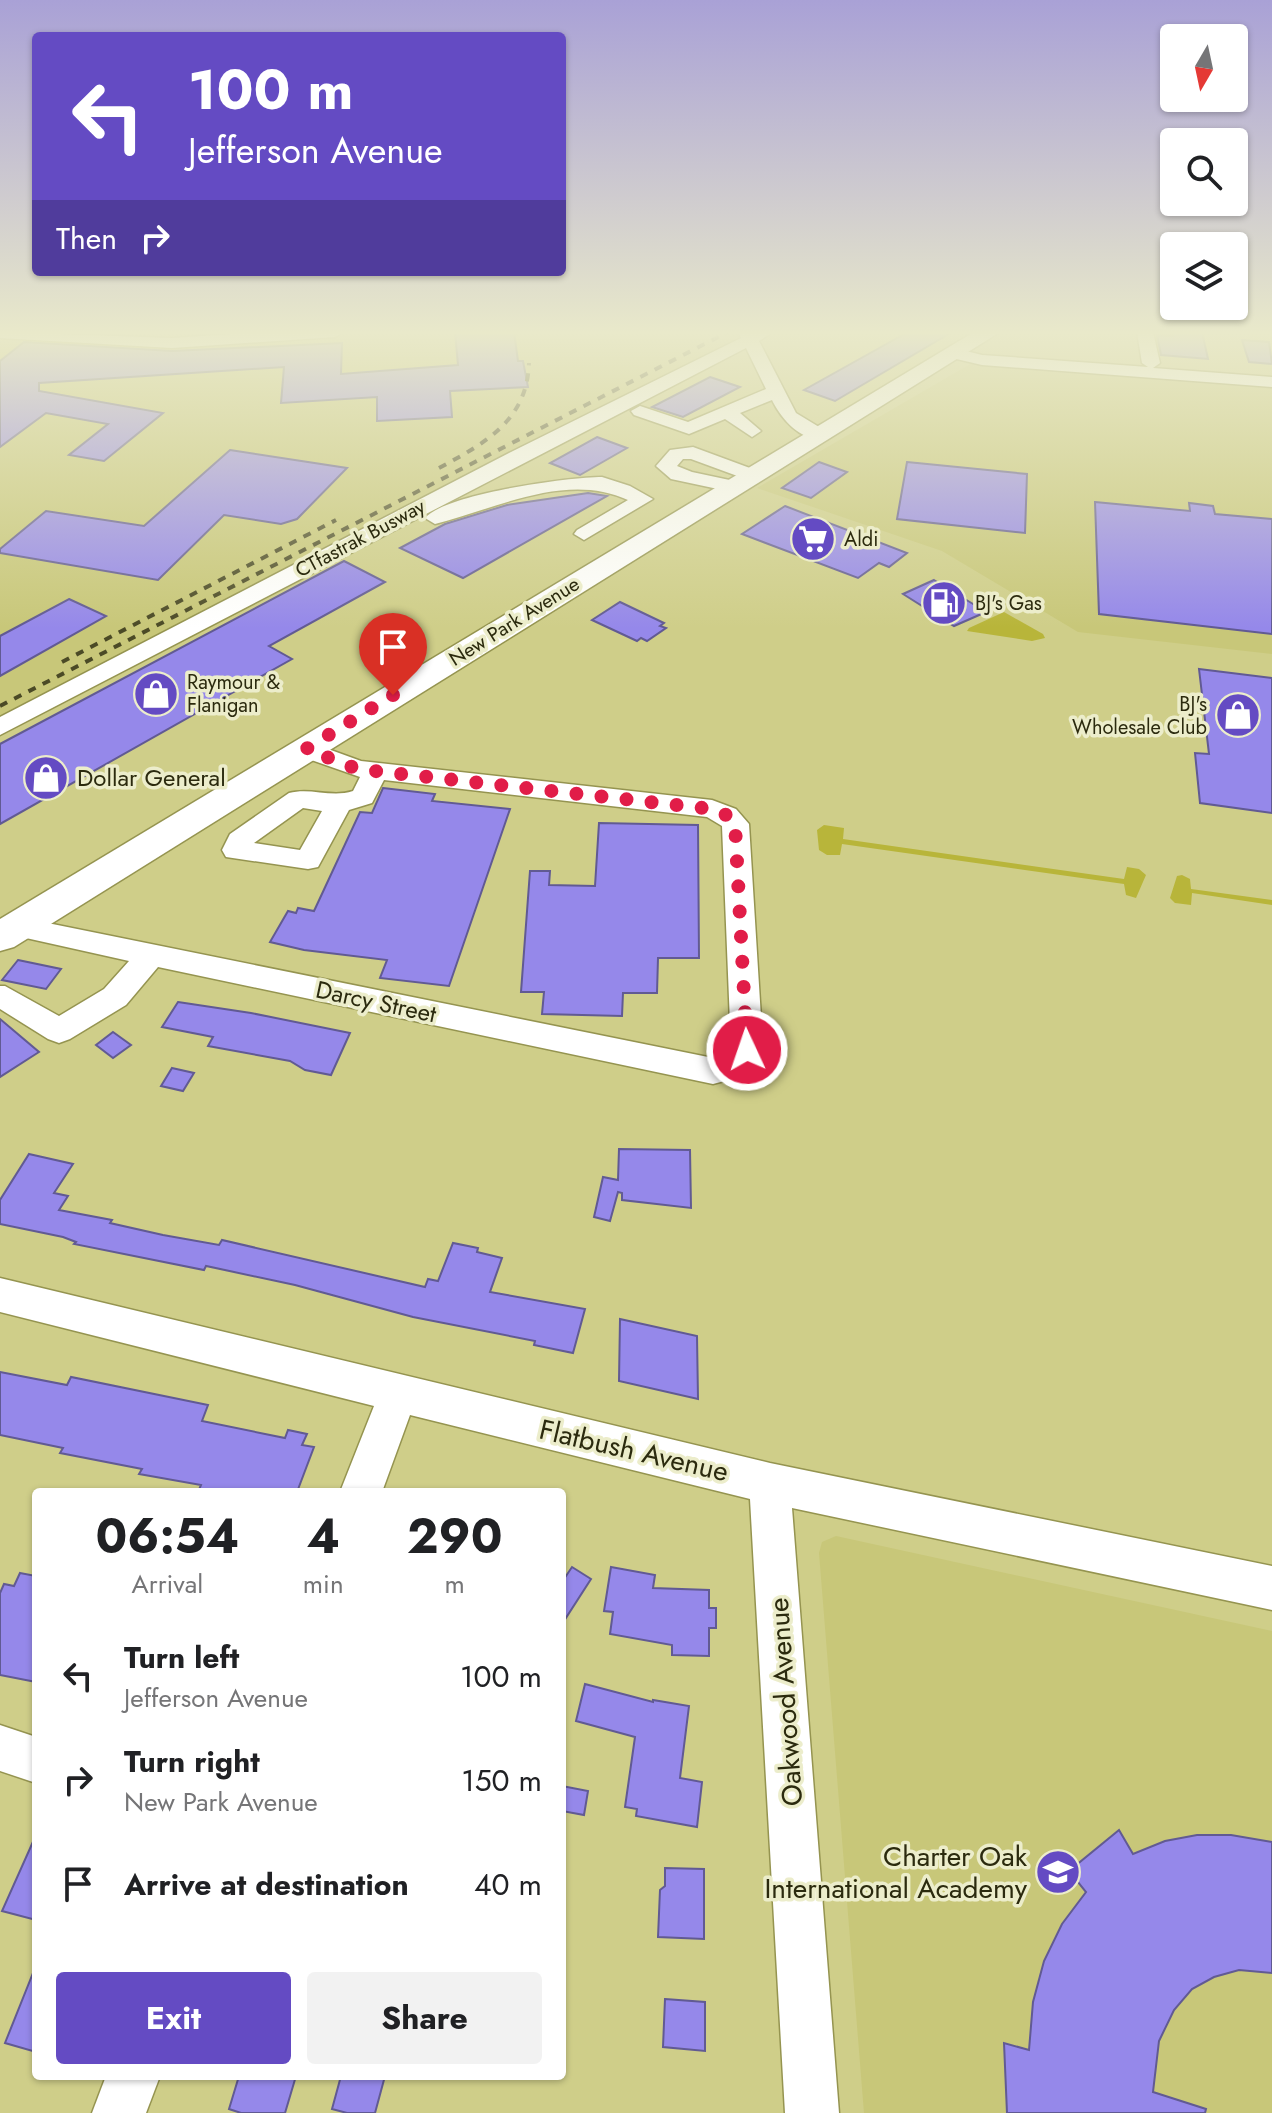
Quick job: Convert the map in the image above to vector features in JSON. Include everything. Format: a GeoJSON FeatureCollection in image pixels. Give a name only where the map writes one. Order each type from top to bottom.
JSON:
{"type":"FeatureCollection","features":[{"type":"Feature","properties":{"kind":"main road","name":"New Park Avenue"},"geometry":{"type":"LineString","coordinates":[[9,932],[823,431]]}},
{"type":"Feature","properties":{"kind":"street","name":"CTfastrak Busway"},"geometry":{"type":"LineString","coordinates":[[0,727],[568,431]]}},
{"type":"Feature","properties":{"kind":"street"},"geometry":{"type":"LineString","coordinates":[[810,431],[817,434]]}},
{"type":"Feature","properties":{"kind":"street"},"geometry":{"type":"LineString","coordinates":[[403,538],[442,514],[535,490],[603,483],[643,499],[584,534]]}},
{"type":"Feature","properties":{"kind":"street"},"geometry":{"type":"LineString","coordinates":[[306,749],[357,769],[376,771],[363,797],[339,804]]}},
{"type":"Feature","properties":{"kind":"street","name":"Darcy Street"},"geometry":{"type":"LineString","coordinates":[[9,932],[150,956],[713,1071],[736,1066],[747,1050],[735,824],[726,815],[712,809],[376,771]]}},
{"type":"Feature","properties":{"kind":"street"},"geometry":{"type":"LineString","coordinates":[[0,997],[5,997],[59,1031],[115,997],[150,956]]}},
{"type":"Feature","properties":{"kind":"street","name":"Flatbush Avenue"},"geometry":{"type":"LineString","coordinates":[[0,1295],[770,1483],[1272,1588]]}},
{"type":"Feature","properties":{"kind":"street"},"geometry":{"type":"LineString","coordinates":[[363,1488],[399,1392]]}},
{"type":"Feature","properties":{"kind":"street","name":"Oakwood Avenue"},"geometry":{"type":"LineString","coordinates":[[770,1483],[812,2113]]}},
{"type":"Feature","properties":{"kind":"street"},"geometry":{"type":"LineString","coordinates":[[0,1748],[32,1759]]}},
{"type":"Feature","properties":{"kind":"street"},"geometry":{"type":"LineString","coordinates":[[119,2113],[131,2080]]}},
{"type":"Feature","properties":{"kind":"shaded area"},"geometry":{"type":"Polygon","coordinates":[[[0,431],[553,431],[472,471],[0,718],[0,431]]]}},
{"type":"Feature","properties":{"kind":"shaded area"},"geometry":{"type":"Polygon","coordinates":[[[856,431],[1272,431],[1272,654],[1078,632],[942,551],[757,488],[856,431]]]}},
{"type":"Feature","properties":{"kind":"shaded area"},"geometry":{"type":"Polygon","coordinates":[[[1004,612],[1045,638],[1032,641],[967,631],[1004,612]]]}},
{"type":"Feature","properties":{"kind":"shaded area"},"geometry":{"type":"Polygon","coordinates":[[[824,825],[844,828],[843,839],[1124,879],[1127,867],[1139,869],[1146,875],[1136,898],[1126,895],[1124,884],[842,844],[840,855],[827,855],[819,850],[817,830],[824,825]]]}},
{"type":"Feature","properties":{"kind":"shaded area"},"geometry":{"type":"Polygon","coordinates":[[[1177,876],[1190,879],[1191,889],[1272,900],[1272,905],[1192,893],[1191,905],[1175,903],[1170,898],[1177,876]]]}},
{"type":"Feature","properties":{"kind":"shaded area","name":"Charter Oak International Academy"},"geometry":{"type":"Polygon","coordinates":[[[836,1536],[1272,1631],[1272,2113],[864,2113],[819,1553],[822,1542],[836,1536]]]}},
{"type":"Feature","properties":{"kind":"building"},"geometry":{"type":"Polygon","coordinates":[[[0,431],[22,431],[0,447],[0,431]]]}},
{"type":"Feature","properties":{"kind":"building"},"geometry":{"type":"Polygon","coordinates":[[[100,431],[141,431],[104,461],[69,455],[100,431]]]}},
{"type":"Feature","properties":{"kind":"building"},"geometry":{"type":"Polygon","coordinates":[[[597,437],[627,448],[580,475],[550,463],[597,437]]]}},
{"type":"Feature","properties":{"kind":"building"},"geometry":{"type":"Polygon","coordinates":[[[230,450],[347,468],[297,519],[281,524],[224,515],[158,580],[0,553],[0,549],[46,511],[144,526],[230,450]]]}},
{"type":"Feature","properties":{"kind":"building"},"geometry":{"type":"Polygon","coordinates":[[[819,462],[847,472],[811,498],[782,488],[819,462]]]}},
{"type":"Feature","properties":{"kind":"building"},"geometry":{"type":"Polygon","coordinates":[[[907,462],[1027,474],[1025,533],[897,519],[907,462]]]}},
{"type":"Feature","properties":{"kind":"building"},"geometry":{"type":"Polygon","coordinates":[[[588,493],[607,496],[463,578],[400,548],[445,524],[507,505],[588,493]]]}},
{"type":"Feature","properties":{"kind":"building"},"geometry":{"type":"Polygon","coordinates":[[[1095,502],[1190,511],[1189,503],[1213,506],[1215,514],[1272,519],[1272,634],[1099,614],[1095,502]]]}},
{"type":"Feature","properties":{"kind":"building","name":"Aldi"},"geometry":{"type":"Polygon","coordinates":[[[785,506],[907,553],[889,567],[879,563],[858,578],[742,534],[785,506]]]}},
{"type":"Feature","properties":{"kind":"building"},"geometry":{"type":"Polygon","coordinates":[[[344,561],[385,582],[269,646],[292,659],[0,824],[0,744],[344,561]]]}},
{"type":"Feature","properties":{"kind":"building","name":"BJ's Gas"},"geometry":{"type":"Polygon","coordinates":[[[934,580],[986,612],[954,626],[903,594],[934,580]]]}},
{"type":"Feature","properties":{"kind":"building"},"geometry":{"type":"Polygon","coordinates":[[[69,599],[106,616],[0,676],[0,636],[69,599]]]}},
{"type":"Feature","properties":{"kind":"building"},"geometry":{"type":"Polygon","coordinates":[[[620,602],[664,623],[660,626],[666,628],[647,641],[641,638],[637,641],[592,620],[620,602]]]}},
{"type":"Feature","properties":{"kind":"building","name":"BJ's Wholesale Club"},"geometry":{"type":"Polygon","coordinates":[[[1199,669],[1272,678],[1272,813],[1200,803],[1195,753],[1209,754],[1199,669]]]}},
{"type":"Feature","properties":{"kind":"building"},"geometry":{"type":"Polygon","coordinates":[[[383,788],[435,794],[432,801],[510,809],[449,986],[380,978],[387,960],[304,950],[270,942],[288,911],[296,913],[298,908],[314,911],[360,812],[372,813],[383,788]]]}},
{"type":"Feature","properties":{"kind":"building"},"geometry":{"type":"Polygon","coordinates":[[[599,823],[698,825],[699,958],[658,958],[657,993],[623,993],[622,1016],[542,1014],[544,992],[521,992],[530,871],[550,871],[549,885],[595,886],[599,823]]]}},
{"type":"Feature","properties":{"kind":"building"},"geometry":{"type":"Polygon","coordinates":[[[18,960],[61,969],[46,989],[2,980],[18,960]]]}},
{"type":"Feature","properties":{"kind":"building"},"geometry":{"type":"Polygon","coordinates":[[[178,1002],[350,1033],[331,1075],[305,1070],[290,1061],[208,1046],[213,1037],[162,1027],[178,1002]]]}},
{"type":"Feature","properties":{"kind":"building"},"geometry":{"type":"Polygon","coordinates":[[[0,1019],[39,1052],[0,1077],[0,1019]]]}},
{"type":"Feature","properties":{"kind":"building"},"geometry":{"type":"Polygon","coordinates":[[[113,1032],[131,1045],[113,1058],[96,1045],[113,1032]]]}},
{"type":"Feature","properties":{"kind":"building"},"geometry":{"type":"Polygon","coordinates":[[[172,1068],[194,1073],[183,1091],[161,1086],[172,1068]]]}},
{"type":"Feature","properties":{"kind":"building"},"geometry":{"type":"Polygon","coordinates":[[[619,1149],[690,1150],[691,1208],[622,1200],[622,1193],[618,1192],[610,1221],[594,1217],[603,1177],[618,1180],[619,1149]]]}},
{"type":"Feature","properties":{"kind":"building"},"geometry":{"type":"Polygon","coordinates":[[[29,1154],[73,1164],[54,1193],[68,1196],[59,1210],[112,1220],[110,1223],[163,1235],[219,1245],[222,1240],[425,1287],[428,1279],[438,1281],[453,1243],[478,1248],[477,1252],[502,1258],[490,1292],[585,1309],[573,1353],[534,1345],[535,1341],[413,1317],[295,1285],[206,1266],[204,1270],[74,1244],[76,1242],[63,1237],[0,1224],[0,1200],[29,1154]]]}},
{"type":"Feature","properties":{"kind":"building"},"geometry":{"type":"Polygon","coordinates":[[[620,1319],[697,1336],[698,1399],[619,1381],[620,1319]]]}},
{"type":"Feature","properties":{"kind":"building"},"geometry":{"type":"Polygon","coordinates":[[[0,1372],[67,1385],[71,1377],[208,1405],[202,1421],[285,1438],[288,1430],[307,1434],[302,1445],[314,1447],[299,1488],[200,1488],[201,1485],[139,1474],[142,1469],[60,1453],[63,1448],[0,1435],[0,1372]]]}},
{"type":"Feature","properties":{"kind":"building"},"geometry":{"type":"Polygon","coordinates":[[[572,1567],[591,1579],[566,1618],[566,1576],[572,1567]]]}},
{"type":"Feature","properties":{"kind":"building"},"geometry":{"type":"Polygon","coordinates":[[[611,1567],[655,1575],[653,1588],[709,1590],[709,1608],[716,1608],[716,1628],[709,1628],[709,1656],[672,1655],[672,1645],[610,1634],[613,1612],[604,1611],[611,1567]]]}},
{"type":"Feature","properties":{"kind":"building"},"geometry":{"type":"Polygon","coordinates":[[[20,1573],[32,1575],[32,1681],[0,1675],[0,1593],[4,1584],[14,1586],[20,1573]]]}},
{"type":"Feature","properties":{"kind":"building"},"geometry":{"type":"Polygon","coordinates":[[[585,1684],[653,1702],[689,1706],[680,1778],[702,1782],[697,1827],[636,1816],[637,1809],[625,1807],[635,1737],[576,1721],[585,1684]]]}},
{"type":"Feature","properties":{"kind":"building"},"geometry":{"type":"Polygon","coordinates":[[[566,1787],[588,1791],[584,1815],[566,1812],[566,1787]]]}},
{"type":"Feature","properties":{"kind":"building"},"geometry":{"type":"Polygon","coordinates":[[[1119,1830],[1133,1854],[1165,1841],[1197,1835],[1231,1835],[1272,1842],[1272,1973],[1239,1970],[1214,1977],[1192,1989],[1174,2010],[1159,2041],[1153,2092],[1206,2109],[1205,2113],[1007,2113],[1004,2043],[1029,2050],[1033,2002],[1044,1961],[1062,1924],[1086,1892],[1069,1871],[1119,1830]]]}},
{"type":"Feature","properties":{"kind":"building"},"geometry":{"type":"Polygon","coordinates":[[[32,1844],[32,1919],[2,1911],[32,1844]]]}},
{"type":"Feature","properties":{"kind":"building"},"geometry":{"type":"Polygon","coordinates":[[[665,1868],[704,1869],[704,1939],[658,1937],[660,1890],[665,1886],[665,1868]]]}},
{"type":"Feature","properties":{"kind":"building"},"geometry":{"type":"Polygon","coordinates":[[[32,1976],[32,2051],[5,2043],[32,1976]]]}},
{"type":"Feature","properties":{"kind":"building"},"geometry":{"type":"Polygon","coordinates":[[[665,1999],[705,2002],[705,2051],[663,2047],[665,1999]]]}},
{"type":"Feature","properties":{"kind":"building"},"geometry":{"type":"Polygon","coordinates":[[[238,2080],[295,2080],[285,2113],[241,2113],[229,2109],[238,2080]]]}},
{"type":"Feature","properties":{"kind":"building"},"geometry":{"type":"Polygon","coordinates":[[[340,2080],[384,2080],[375,2113],[347,2113],[332,2109],[340,2080]]]}},
{"type":"Feature","properties":{"kind":"railway"},"geometry":{"type":"LineString","coordinates":[[439,468],[497,431]]}},
{"type":"Feature","properties":{"kind":"railway"},"geometry":{"type":"LineString","coordinates":[[0,706],[536,431]]}},
{"type":"Feature","properties":{"kind":"railway"},"geometry":{"type":"LineString","coordinates":[[62,662],[336,520]]}},
{"type":"Feature","properties":{"kind":"place","name":"Aldi"},"geometry":{"type":"Point","coordinates":[813,539]}},
{"type":"Feature","properties":{"kind":"place","name":"BJ's Gas"},"geometry":{"type":"Point","coordinates":[944,603]}},
{"type":"Feature","properties":{"kind":"place","name":"Raymour & Flanigan"},"geometry":{"type":"Point","coordinates":[156,694]}},
{"type":"Feature","properties":{"kind":"place","name":"BJ's Wholesale Club"},"geometry":{"type":"Point","coordinates":[1238,715]}},
{"type":"Feature","properties":{"kind":"place","name":"Dollar General"},"geometry":{"type":"Point","coordinates":[46,778]}},
{"type":"Feature","properties":{"kind":"place","name":"Charter Oak International Academy"},"geometry":{"type":"Point","coordinates":[1058,1872]}},
{"type":"Feature","properties":{"kind":"route"},"geometry":{"type":"LineString","coordinates":[[393,695],[306,749],[357,769],[712,809],[726,815],[735,824],[747,1050]]}}]}
